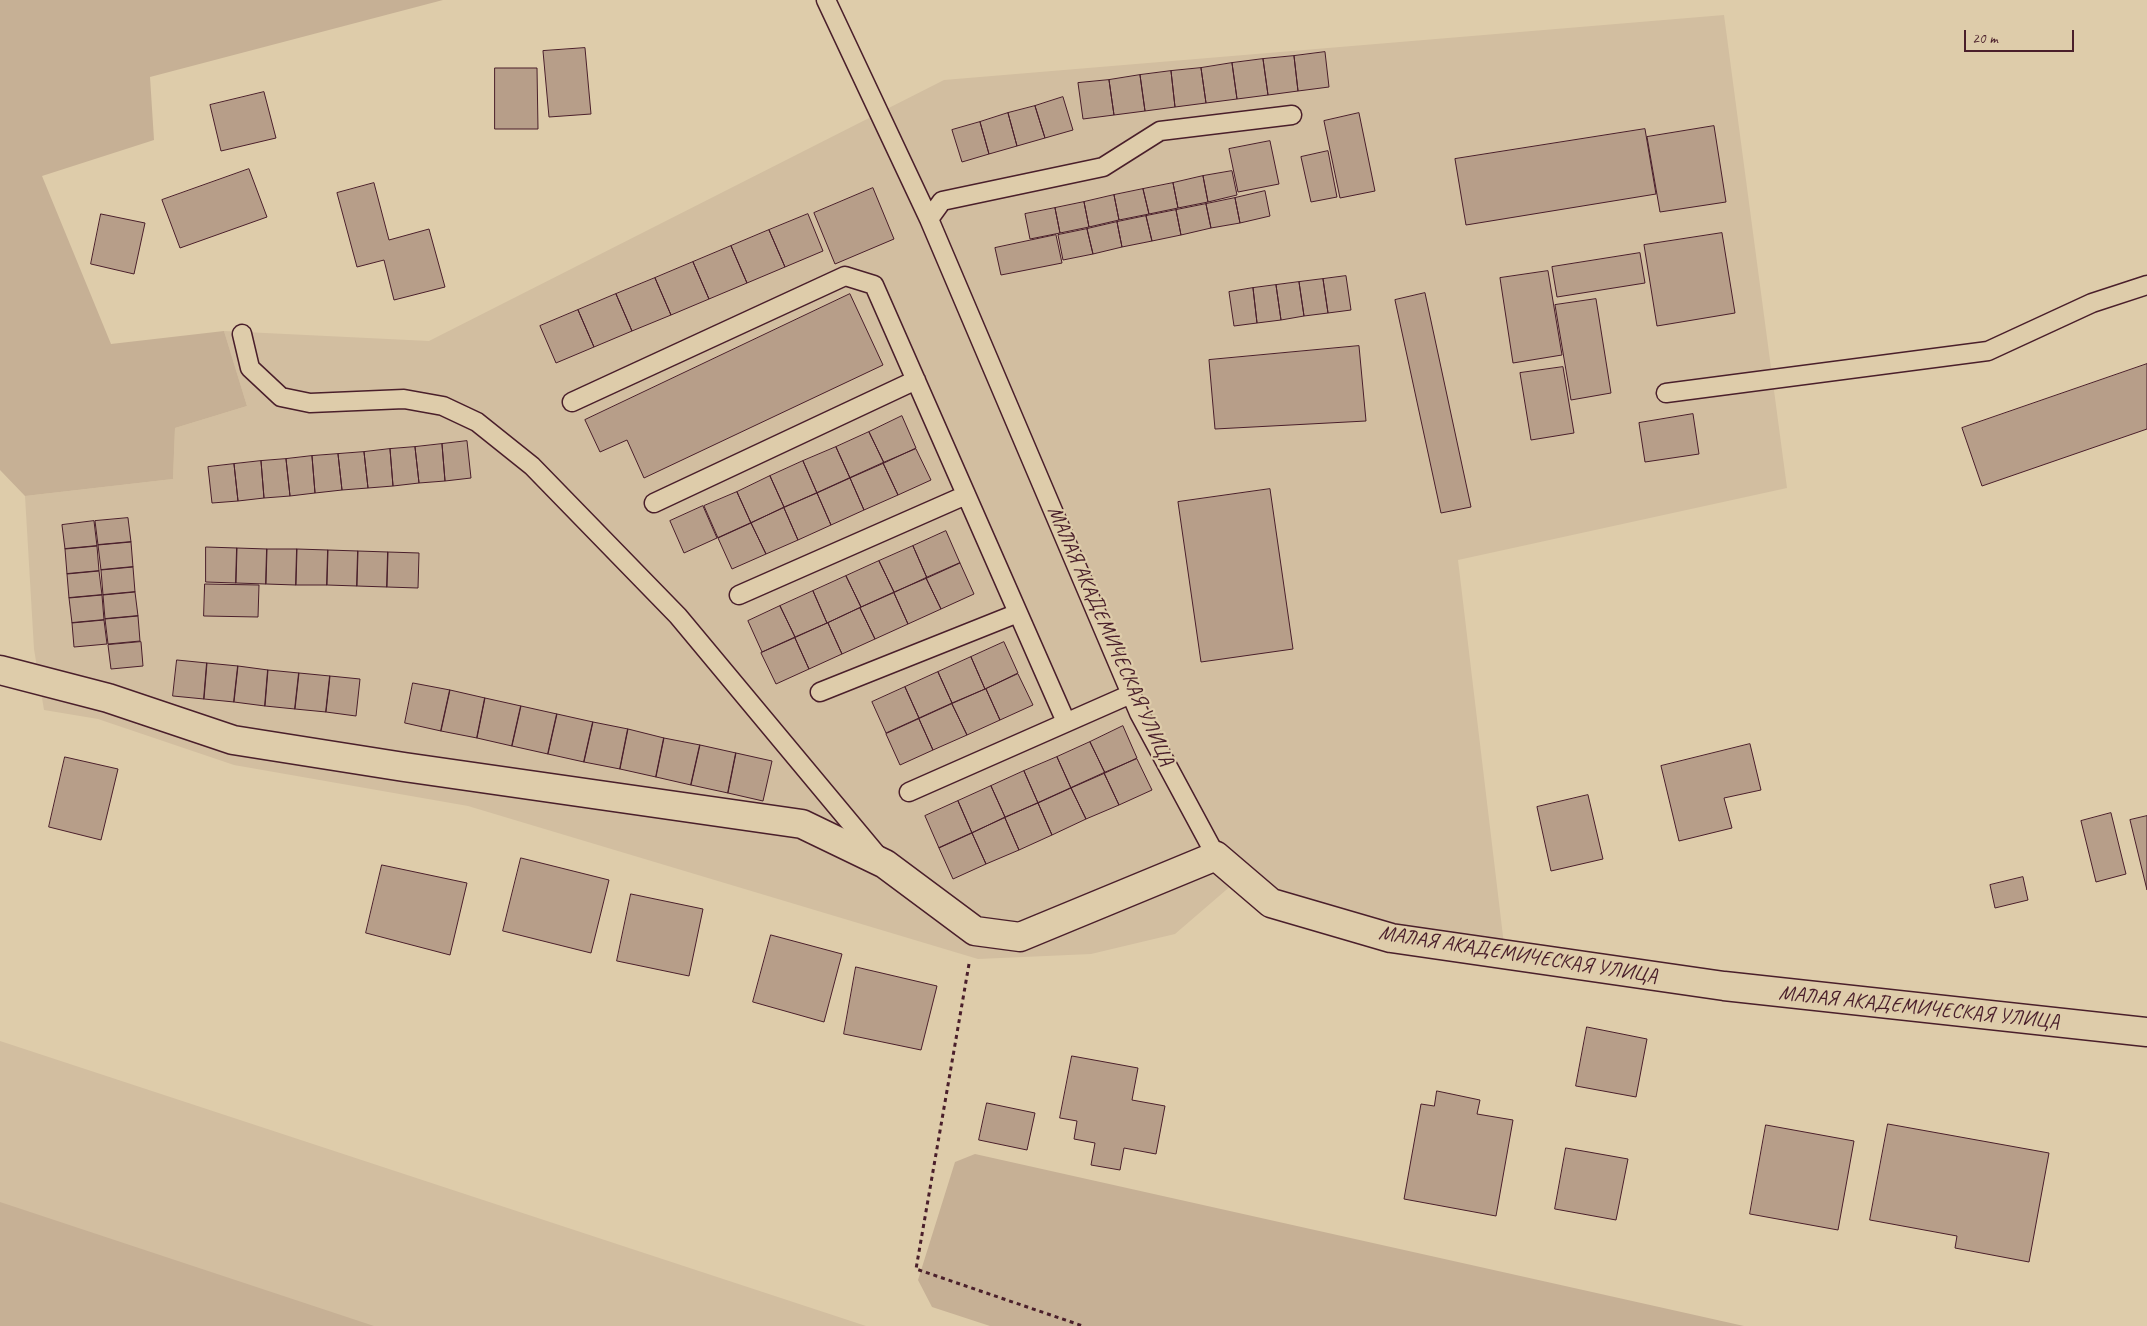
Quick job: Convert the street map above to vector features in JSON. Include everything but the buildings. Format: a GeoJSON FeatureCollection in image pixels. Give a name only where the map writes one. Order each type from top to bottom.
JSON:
{"type":"FeatureCollection","features":[{"type":"Feature","properties":{"kind":"street"},"geometry":{"type":"LineString","coordinates":[[0,670],[108,698],[232,740],[404,767],[802,824],[885,864],[975,931],[1020,937],[1216,856]]}},
{"type":"Feature","properties":{"kind":"street","name":"МАЛАЯ АКАДЕМИЧЕСКАЯ УЛИЦА"},"geometry":{"type":"LineString","coordinates":[[1216,856],[1271,904],[1390,938],[1724,986],[2147,1032]]}},
{"type":"Feature","properties":{"kind":"lane","name":"МАЛАЯ АКАДЕМИЧЕСКАЯ УЛИЦА"},"geometry":{"type":"LineString","coordinates":[[826,0],[929,219],[1131,694],[1216,856]]}},
{"type":"Feature","properties":{"kind":"lane"},"geometry":{"type":"LineString","coordinates":[[929,219],[942,201],[1103,167],[1160,131],[1292,115]]}},
{"type":"Feature","properties":{"kind":"lane"},"geometry":{"type":"LineString","coordinates":[[572,402],[845,276],[874,285],[1066,722]]}},
{"type":"Feature","properties":{"kind":"lane"},"geometry":{"type":"LineString","coordinates":[[1666,393],[1988,351],[2092,303],[2147,285]]}},
{"type":"Feature","properties":{"kind":"lane"},"geometry":{"type":"LineString","coordinates":[[242,334],[250,368],[281,397],[310,403],[404,399],[443,406],[477,422],[532,466],[678,616],[885,864]]}},
{"type":"Feature","properties":{"kind":"lane"},"geometry":{"type":"LineString","coordinates":[[654,503],[916,380]]}},
{"type":"Feature","properties":{"kind":"lane"},"geometry":{"type":"LineString","coordinates":[[739,595],[966,495]]}},
{"type":"Feature","properties":{"kind":"lane"},"geometry":{"type":"LineString","coordinates":[[820,692],[1018,612]]}},
{"type":"Feature","properties":{"kind":"lane"},"geometry":{"type":"LineString","coordinates":[[909,792],[1131,694]]}},
{"type":"Feature","properties":{"kind":"path"},"geometry":{"type":"LineString","coordinates":[[975,931],[916,1269],[1083,1326]]}},
{"type":"Feature","properties":{"kind":"shaded area"},"geometry":{"type":"Polygon","coordinates":[[[0,0],[443,0],[150,77],[154,140],[42,176],[111,344],[224,331],[247,406],[175,428],[173,479],[25,496],[0,470],[0,0]]]}},
{"type":"Feature","properties":{"kind":"shaded area"},"geometry":{"type":"Polygon","coordinates":[[[1724,15],[1787,488],[1458,560],[1505,953],[1360,918],[1240,878],[1175,934],[1091,954],[978,959],[468,806],[234,765],[98,719],[44,710],[34,649],[25,496],[173,479],[175,428],[247,406],[224,331],[429,341],[944,80],[1724,15]]]}},
{"type":"Feature","properties":{"kind":"shaded area"},"geometry":{"type":"Polygon","coordinates":[[[0,1041],[866,1326],[0,1326],[0,1041]]]}},
{"type":"Feature","properties":{"kind":"shaded area"},"geometry":{"type":"Polygon","coordinates":[[[975,1154],[1744,1326],[990,1326],[932,1307],[918,1280],[955,1162],[975,1154]]]}},
{"type":"Feature","properties":{"kind":"shaded area"},"geometry":{"type":"Polygon","coordinates":[[[0,1202],[374,1326],[0,1326],[0,1202]]]}}]}
